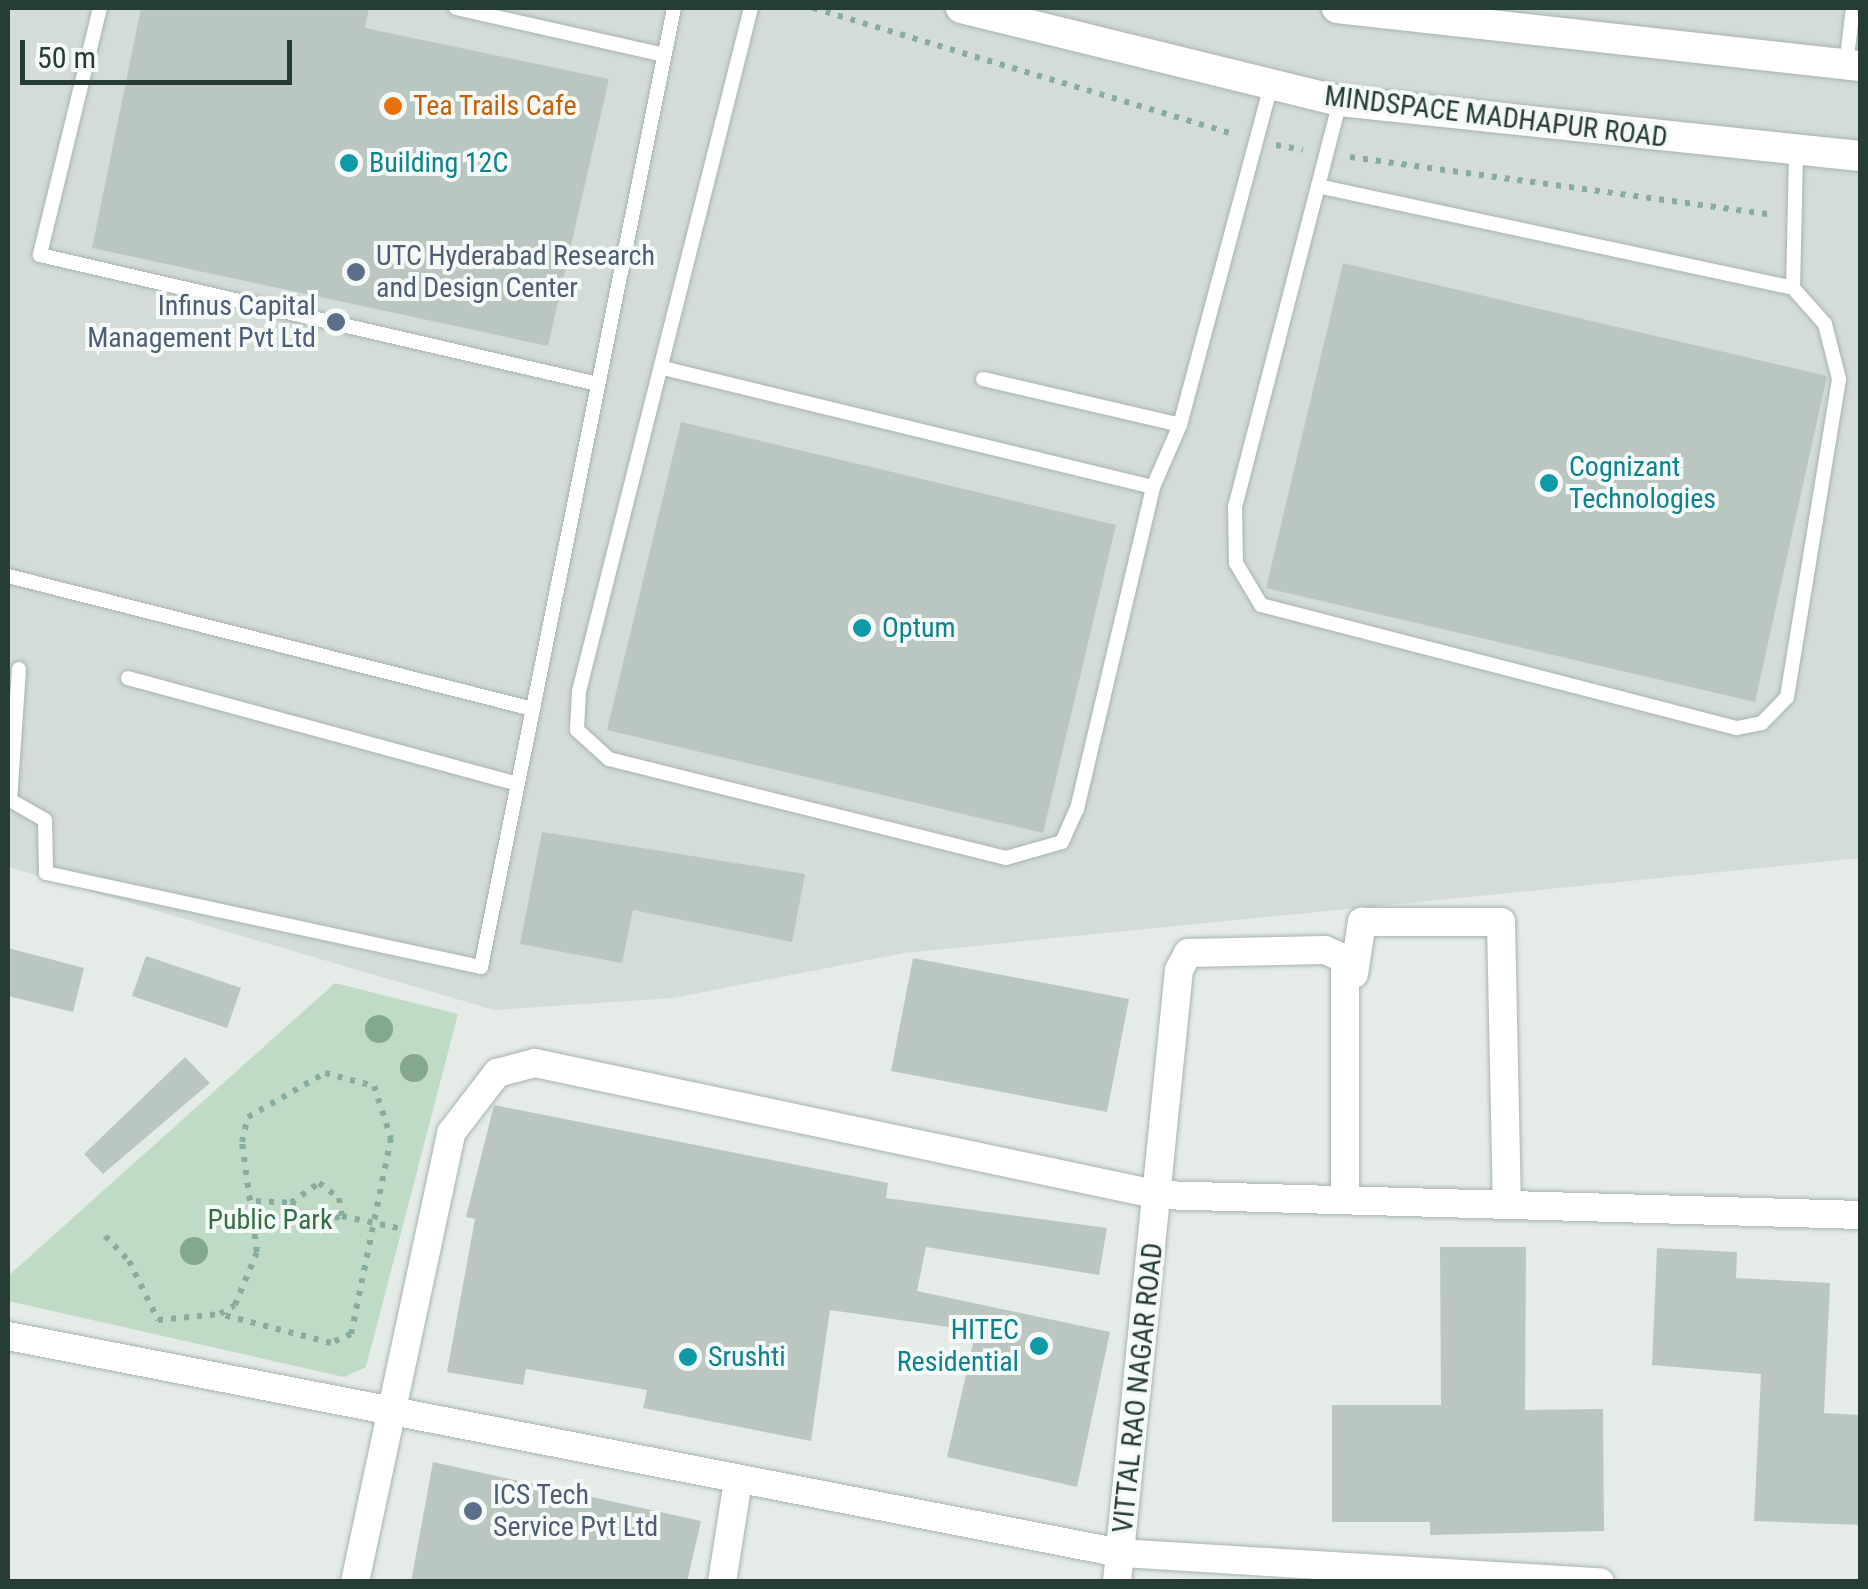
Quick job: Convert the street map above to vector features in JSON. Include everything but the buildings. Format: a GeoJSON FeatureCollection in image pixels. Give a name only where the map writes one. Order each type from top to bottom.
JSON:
{"type":"FeatureCollection","features":[{"type":"Feature","properties":{"kind":"street","name":"MINDSPACE MADHAPUR ROAD"},"geometry":{"type":"LineString","coordinates":[[962,8],[1340,101],[1860,156]]}},
{"type":"Feature","properties":{"kind":"street"},"geometry":{"type":"LineString","coordinates":[[1337,8],[1407,12],[1853,66]]}},
{"type":"Feature","properties":{"kind":"street"},"geometry":{"type":"LineString","coordinates":[[1352,1200],[1355,928],[1492,916],[1501,922],[1507,1205]]}},
{"type":"Feature","properties":{"kind":"street","name":"VITTAL RAO NAGAR ROAD"},"geometry":{"type":"LineString","coordinates":[[1118,1582],[1159,1195],[1178,970],[1188,953],[1325,950],[1345,959],[1352,1200]]}},
{"type":"Feature","properties":{"kind":"street"},"geometry":{"type":"LineString","coordinates":[[355,1582],[451,1133],[469,1099],[496,1074],[535,1064],[1159,1195],[1860,1215]]}},
{"type":"Feature","properties":{"kind":"street"},"geometry":{"type":"LineString","coordinates":[[8,1336],[388,1415],[1120,1553],[1401,1576],[1600,1582]]}},
{"type":"Feature","properties":{"kind":"street"},"geometry":{"type":"LineString","coordinates":[[722,1582],[738,1481]]}},
{"type":"Feature","properties":{"kind":"lane"},"geometry":{"type":"LineString","coordinates":[[100,8],[40,255],[598,384]]}},
{"type":"Feature","properties":{"kind":"lane"},"geometry":{"type":"LineString","coordinates":[[456,8],[664,54]]}},
{"type":"Feature","properties":{"kind":"lane"},"geometry":{"type":"LineString","coordinates":[[18,669],[10,800],[45,820],[41,862],[53,876],[476,970],[486,962],[512,782],[533,709],[674,8]]}},
{"type":"Feature","properties":{"kind":"lane"},"geometry":{"type":"LineString","coordinates":[[752,8],[579,692],[577,730],[609,760],[1023,860],[1062,842],[1152,487],[1180,425],[1272,85]]}},
{"type":"Feature","properties":{"kind":"lane"},"geometry":{"type":"LineString","coordinates":[[1853,66],[1854,8]]}},
{"type":"Feature","properties":{"kind":"lane"},"geometry":{"type":"LineString","coordinates":[[1318,186],[1793,288],[1826,324],[1839,379],[1787,697],[1762,723],[1713,726],[1262,605],[1236,563],[1235,506],[1340,101]]}},
{"type":"Feature","properties":{"kind":"lane"},"geometry":{"type":"LineString","coordinates":[[1793,288],[1796,152]]}},
{"type":"Feature","properties":{"kind":"lane"},"geometry":{"type":"LineString","coordinates":[[662,368],[1152,487]]}},
{"type":"Feature","properties":{"kind":"lane"},"geometry":{"type":"LineString","coordinates":[[983,379],[1180,425]]}},
{"type":"Feature","properties":{"kind":"lane"},"geometry":{"type":"LineString","coordinates":[[8,576],[533,709]]}},
{"type":"Feature","properties":{"kind":"lane"},"geometry":{"type":"LineString","coordinates":[[128,678],[512,782]]}},
{"type":"Feature","properties":{"kind":"path"},"geometry":{"type":"LineString","coordinates":[[813,8],[1258,141],[1326,154],[1795,218]]}},
{"type":"Feature","properties":{"kind":"path"},"geometry":{"type":"LineString","coordinates":[[105,1236],[130,1261],[158,1320],[220,1314],[331,1343],[351,1334],[376,1223],[391,1118],[374,1086],[340,1072],[248,1117],[242,1142],[256,1201],[257,1252],[235,1304],[220,1314]]}},
{"type":"Feature","properties":{"kind":"path"},"geometry":{"type":"LineString","coordinates":[[256,1201],[291,1203],[319,1183],[333,1189],[342,1216]]}},
{"type":"Feature","properties":{"kind":"path"},"geometry":{"type":"LineString","coordinates":[[291,1203],[310,1228],[342,1216],[428,1235]]}},
{"type":"Feature","properties":{"kind":"shaded area"},"geometry":{"type":"Polygon","coordinates":[[[8,8],[1860,8],[1860,858],[904,953],[673,998],[494,1010],[8,867],[8,8]]]}},
{"type":"Feature","properties":{"kind":"green space","name":"Public Park"},"geometry":{"type":"Polygon","coordinates":[[[335,983],[458,1014],[366,1367],[344,1377],[8,1301],[8,1276],[335,983]]]}},
{"type":"Feature","properties":{"kind":"place","name":"Tea Trails Cafe"},"geometry":{"type":"Point","coordinates":[393,106]}},
{"type":"Feature","properties":{"kind":"place","name":"Building 12C"},"geometry":{"type":"Point","coordinates":[349,163]}},
{"type":"Feature","properties":{"kind":"place","name":"UTC Hyderabad Research and Design Center"},"geometry":{"type":"Point","coordinates":[356,272]}},
{"type":"Feature","properties":{"kind":"place","name":"Infinus Capital Management Pvt Ltd"},"geometry":{"type":"Point","coordinates":[336,322]}},
{"type":"Feature","properties":{"kind":"place","name":"Cognizant Technologies"},"geometry":{"type":"Point","coordinates":[1549,483]}},
{"type":"Feature","properties":{"kind":"place","name":"Optum"},"geometry":{"type":"Point","coordinates":[862,628]}},
{"type":"Feature","properties":{"kind":"place","name":"HITEC Residential"},"geometry":{"type":"Point","coordinates":[1039,1346]}},
{"type":"Feature","properties":{"kind":"place","name":"Srushti"},"geometry":{"type":"Point","coordinates":[688,1357]}},
{"type":"Feature","properties":{"kind":"place","name":"ICS Tech Service Pvt Ltd"},"geometry":{"type":"Point","coordinates":[473,1511]}}]}
